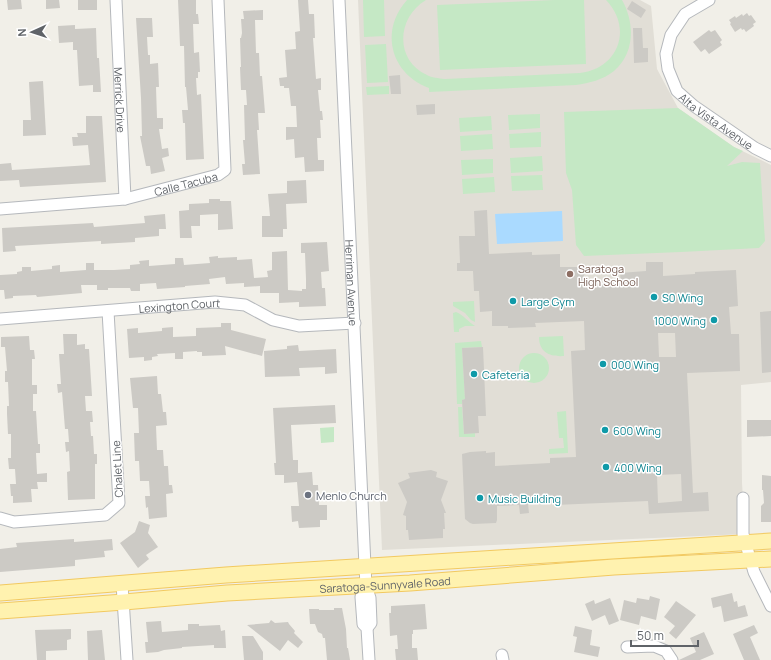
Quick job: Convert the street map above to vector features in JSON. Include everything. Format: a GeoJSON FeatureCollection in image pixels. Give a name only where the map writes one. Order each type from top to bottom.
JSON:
{"type":"FeatureCollection","features":[{"type":"Feature","properties":{"kind":"main road","name":"Saratoga-Sunnyvale Road"},"geometry":{"type":"LineString","coordinates":[[0,593],[226,575],[746,544],[771,541]]}},
{"type":"Feature","properties":{"kind":"main road","name":"Saratoga-Sunnyvale Road"},"geometry":{"type":"LineString","coordinates":[[0,611],[227,593],[366,586],[614,568],[771,559]]}},
{"type":"Feature","properties":{"kind":"street","name":"Merrick Drive"},"geometry":{"type":"LineString","coordinates":[[116,0],[125,199]]}},
{"type":"Feature","properties":{"kind":"street","name":"Calle Tacuba"},"geometry":{"type":"LineString","coordinates":[[0,209],[125,199],[218,175],[225,170],[218,0]]}},
{"type":"Feature","properties":{"kind":"street","name":"Herriman Avenue"},"geometry":{"type":"LineString","coordinates":[[339,0],[366,586],[361,597],[363,624],[366,628],[369,660]]}},
{"type":"Feature","properties":{"kind":"street","name":"Alta Vista Avenue"},"geometry":{"type":"LineString","coordinates":[[709,0],[685,14],[671,35],[666,54],[668,69],[677,91],[694,106],[755,148],[771,156]]}},
{"type":"Feature","properties":{"kind":"street","name":"Lexington Court"},"geometry":{"type":"LineString","coordinates":[[0,319],[215,302],[245,305],[273,320],[299,326],[355,323]]}},
{"type":"Feature","properties":{"kind":"street","name":"Chalet Line"},"geometry":{"type":"LineString","coordinates":[[0,518],[14,522],[105,515],[119,503],[108,311]]}},
{"type":"Feature","properties":{"kind":"street"},"geometry":{"type":"LineString","coordinates":[[743,498],[743,531],[746,544],[754,572],[771,606]]}},
{"type":"Feature","properties":{"kind":"street"},"geometry":{"type":"LineString","coordinates":[[122,584],[127,660]]}},
{"type":"Feature","properties":{"kind":"street"},"geometry":{"type":"LineString","coordinates":[[627,647],[654,646],[666,651],[672,660]]}},
{"type":"Feature","properties":{"kind":"shaded area","name":"Saratoga High School"},"geometry":{"type":"Polygon","coordinates":[[[358,0],[640,0],[651,6],[657,69],[678,108],[734,147],[771,165],[771,382],[741,385],[742,483],[745,534],[382,550],[358,0]]]}},
{"type":"Feature","properties":{"kind":"green space"},"geometry":{"type":"Polygon","coordinates":[[[363,0],[384,0],[385,36],[364,37],[363,0]]]}},
{"type":"Feature","properties":{"kind":"green space"},"geometry":{"type":"Polygon","coordinates":[[[407,0],[426,0],[416,7],[409,17],[405,27],[403,38],[409,59],[416,68],[427,75],[445,79],[580,73],[593,70],[604,63],[612,55],[618,45],[620,34],[619,23],[614,11],[606,0],[622,0],[629,18],[631,37],[626,56],[621,64],[610,74],[596,81],[576,85],[429,92],[429,88],[416,81],[406,73],[398,62],[393,50],[393,25],[398,12],[407,0]]]}},
{"type":"Feature","properties":{"kind":"green space"},"geometry":{"type":"Polygon","coordinates":[[[584,0],[586,64],[440,70],[437,5],[584,0]]]}},
{"type":"Feature","properties":{"kind":"green space"},"geometry":{"type":"Polygon","coordinates":[[[386,44],[388,82],[367,83],[365,45],[386,44]]]}},
{"type":"Feature","properties":{"kind":"green space"},"geometry":{"type":"Polygon","coordinates":[[[389,86],[389,94],[367,95],[366,87],[389,86]]]}},
{"type":"Feature","properties":{"kind":"green space"},"geometry":{"type":"Polygon","coordinates":[[[678,108],[734,147],[743,151],[727,166],[742,162],[760,163],[765,241],[759,248],[584,256],[576,245],[572,190],[566,173],[564,112],[678,108]]]}},
{"type":"Feature","properties":{"kind":"green space"},"geometry":{"type":"Polygon","coordinates":[[[540,114],[540,128],[509,130],[508,115],[540,114]]]}},
{"type":"Feature","properties":{"kind":"green space"},"geometry":{"type":"Polygon","coordinates":[[[491,116],[492,130],[460,132],[459,118],[491,116]]]}},
{"type":"Feature","properties":{"kind":"green space"},"geometry":{"type":"Polygon","coordinates":[[[541,132],[541,147],[510,148],[509,134],[541,132]]]}},
{"type":"Feature","properties":{"kind":"green space"},"geometry":{"type":"Polygon","coordinates":[[[492,134],[493,149],[461,151],[460,136],[492,134]]]}},
{"type":"Feature","properties":{"kind":"green space"},"geometry":{"type":"Polygon","coordinates":[[[542,156],[543,171],[511,173],[510,158],[542,156]]]}},
{"type":"Feature","properties":{"kind":"green space"},"geometry":{"type":"Polygon","coordinates":[[[493,159],[493,173],[462,175],[461,160],[493,159]]]}},
{"type":"Feature","properties":{"kind":"green space"},"geometry":{"type":"Polygon","coordinates":[[[542,175],[543,190],[512,191],[511,176],[542,175]]]}},
{"type":"Feature","properties":{"kind":"green space"},"geometry":{"type":"Polygon","coordinates":[[[494,177],[495,192],[463,194],[462,179],[494,177]]]}},
{"type":"Feature","properties":{"kind":"green space"},"geometry":{"type":"Polygon","coordinates":[[[474,301],[475,322],[465,313],[453,306],[453,302],[474,301]]]}},
{"type":"Feature","properties":{"kind":"green space"},"geometry":{"type":"Polygon","coordinates":[[[456,312],[475,326],[465,326],[459,329],[459,332],[454,332],[453,313],[456,312]]]}},
{"type":"Feature","properties":{"kind":"green space"},"geometry":{"type":"Polygon","coordinates":[[[563,336],[564,356],[550,355],[541,347],[539,337],[563,336]]]}},
{"type":"Feature","properties":{"kind":"green space"},"geometry":{"type":"Polygon","coordinates":[[[481,341],[482,347],[462,348],[465,399],[462,400],[462,404],[457,404],[455,343],[481,341]]]}},
{"type":"Feature","properties":{"kind":"green space"},"geometry":{"type":"Polygon","coordinates":[[[534,353],[545,357],[549,368],[545,379],[534,383],[523,379],[519,368],[523,357],[534,353]]]}},
{"type":"Feature","properties":{"kind":"green space"},"geometry":{"type":"Polygon","coordinates":[[[458,407],[462,407],[464,434],[475,433],[475,437],[459,437],[458,407]]]}},
{"type":"Feature","properties":{"kind":"green space"},"geometry":{"type":"Polygon","coordinates":[[[566,411],[568,453],[549,454],[549,449],[564,448],[563,438],[559,438],[557,412],[566,411]]]}},
{"type":"Feature","properties":{"kind":"green space"},"geometry":{"type":"Polygon","coordinates":[[[334,427],[334,442],[321,443],[320,428],[334,427]]]}},
{"type":"Feature","properties":{"kind":"water"},"geometry":{"type":"Polygon","coordinates":[[[562,211],[563,241],[497,244],[495,214],[562,211]]]}},
{"type":"Feature","properties":{"kind":"building"},"geometry":{"type":"Polygon","coordinates":[[[7,0],[21,0],[22,9],[8,10],[7,0]]]}},
{"type":"Feature","properties":{"kind":"building"},"geometry":{"type":"Polygon","coordinates":[[[46,0],[59,0],[60,8],[46,9],[46,0]]]}},
{"type":"Feature","properties":{"kind":"building"},"geometry":{"type":"Polygon","coordinates":[[[78,0],[97,0],[97,10],[78,10],[78,0]]]}},
{"type":"Feature","properties":{"kind":"building"},"geometry":{"type":"Polygon","coordinates":[[[178,0],[196,0],[196,14],[198,14],[199,24],[193,24],[194,53],[199,52],[200,72],[198,72],[198,78],[196,78],[197,95],[201,94],[204,159],[186,160],[185,123],[183,123],[182,110],[188,110],[185,87],[184,46],[180,46],[178,0]]]}},
{"type":"Feature","properties":{"kind":"building"},"geometry":{"type":"Polygon","coordinates":[[[298,0],[308,0],[309,14],[314,14],[315,38],[313,38],[316,79],[321,78],[321,90],[318,90],[320,111],[322,111],[323,120],[320,120],[321,138],[317,138],[318,160],[324,160],[324,171],[305,172],[304,157],[295,158],[294,139],[286,140],[286,127],[297,127],[296,106],[291,106],[289,88],[280,86],[279,78],[287,77],[285,50],[296,49],[295,32],[300,31],[298,0]]]}},
{"type":"Feature","properties":{"kind":"building"},"geometry":{"type":"Polygon","coordinates":[[[632,1],[646,10],[641,18],[627,9],[632,1]]]}},
{"type":"Feature","properties":{"kind":"building"},"geometry":{"type":"Polygon","coordinates":[[[263,10],[263,20],[255,20],[256,53],[259,53],[260,76],[262,76],[265,113],[258,113],[259,130],[257,130],[260,174],[243,175],[242,164],[245,164],[243,140],[245,140],[244,105],[247,105],[246,90],[241,90],[241,19],[244,19],[243,11],[263,10]]]}},
{"type":"Feature","properties":{"kind":"building"},"geometry":{"type":"Polygon","coordinates":[[[747,13],[749,16],[751,15],[756,22],[753,24],[754,26],[746,32],[741,28],[735,32],[729,20],[735,16],[736,18],[747,13]]]}},
{"type":"Feature","properties":{"kind":"building"},"geometry":{"type":"Polygon","coordinates":[[[136,18],[152,18],[153,37],[147,37],[148,55],[150,55],[150,64],[158,63],[159,87],[156,87],[157,118],[163,118],[163,129],[159,129],[162,149],[168,148],[169,156],[162,158],[165,171],[151,174],[150,166],[146,166],[140,136],[142,136],[141,98],[136,18]]]}},
{"type":"Feature","properties":{"kind":"building"},"geometry":{"type":"Polygon","coordinates":[[[75,25],[75,29],[96,28],[97,58],[99,58],[101,92],[93,92],[93,85],[79,86],[77,50],[73,50],[73,42],[59,43],[58,26],[75,25]]]}},
{"type":"Feature","properties":{"kind":"building"},"geometry":{"type":"Polygon","coordinates":[[[633,28],[642,28],[643,48],[648,48],[648,62],[634,63],[633,28]]]}},
{"type":"Feature","properties":{"kind":"building"},"geometry":{"type":"Polygon","coordinates":[[[709,30],[711,32],[715,30],[722,40],[720,42],[722,45],[709,54],[705,49],[701,52],[693,42],[709,30]]]}},
{"type":"Feature","properties":{"kind":"building"},"geometry":{"type":"Polygon","coordinates":[[[400,75],[401,94],[391,94],[389,76],[400,75]]]}},
{"type":"Feature","properties":{"kind":"building"},"geometry":{"type":"Polygon","coordinates":[[[43,81],[46,135],[23,136],[23,120],[31,120],[29,82],[43,81]]]}},
{"type":"Feature","properties":{"kind":"building"},"geometry":{"type":"Polygon","coordinates":[[[435,104],[435,114],[417,115],[416,105],[435,104]]]}},
{"type":"Feature","properties":{"kind":"building"},"geometry":{"type":"Polygon","coordinates":[[[86,116],[102,116],[106,182],[20,187],[19,180],[0,181],[0,164],[11,163],[12,170],[90,165],[88,145],[73,146],[72,137],[78,137],[77,133],[86,133],[86,116]]]}},
{"type":"Feature","properties":{"kind":"building"},"geometry":{"type":"Polygon","coordinates":[[[306,180],[307,203],[286,204],[287,229],[283,229],[283,237],[262,237],[262,216],[270,216],[268,194],[287,193],[287,181],[306,180]]]}},
{"type":"Feature","properties":{"kind":"building"},"geometry":{"type":"Polygon","coordinates":[[[209,199],[231,201],[233,229],[218,230],[218,214],[200,215],[200,226],[191,226],[192,238],[180,238],[179,211],[189,210],[189,204],[209,203],[209,199]]]}},
{"type":"Feature","properties":{"kind":"building"},"geometry":{"type":"Polygon","coordinates":[[[487,210],[489,254],[532,252],[532,255],[560,254],[560,267],[584,267],[584,285],[621,283],[620,273],[646,271],[646,262],[663,262],[663,276],[695,274],[695,272],[736,270],[738,306],[729,307],[731,334],[739,334],[740,371],[687,373],[693,493],[708,492],[709,511],[649,514],[648,501],[555,505],[554,503],[528,504],[529,513],[520,514],[519,505],[497,506],[496,523],[473,524],[465,519],[462,454],[486,451],[486,453],[495,452],[495,466],[550,463],[550,458],[576,457],[571,351],[585,350],[584,321],[535,323],[536,327],[508,328],[508,326],[492,326],[492,311],[480,312],[479,291],[474,291],[473,271],[457,271],[457,263],[460,263],[459,236],[475,236],[474,211],[487,210]],[[658,333],[659,357],[676,357],[675,333],[658,333]],[[681,474],[657,475],[658,503],[682,501],[681,474]]]}},
{"type":"Feature","properties":{"kind":"building"},"geometry":{"type":"Polygon","coordinates":[[[165,214],[166,229],[159,229],[159,236],[135,238],[135,242],[101,244],[101,241],[15,246],[16,251],[3,252],[2,228],[93,223],[94,227],[145,223],[144,216],[165,214]]]}},
{"type":"Feature","properties":{"kind":"building"},"geometry":{"type":"Polygon","coordinates":[[[327,242],[329,271],[321,272],[322,288],[325,288],[326,306],[299,307],[299,302],[279,303],[279,293],[260,293],[260,286],[244,287],[244,283],[226,284],[225,277],[209,279],[210,284],[185,287],[157,289],[156,283],[140,284],[140,291],[131,291],[130,288],[108,288],[108,290],[97,290],[97,285],[81,285],[82,293],[37,297],[36,295],[13,296],[13,298],[5,299],[4,290],[0,290],[0,275],[17,274],[17,272],[22,271],[22,267],[31,267],[31,271],[52,269],[52,266],[60,265],[60,272],[86,270],[86,263],[94,263],[94,270],[114,270],[130,269],[130,265],[140,264],[139,261],[149,260],[149,266],[175,264],[175,258],[183,258],[184,265],[210,263],[209,257],[218,256],[218,258],[237,257],[237,260],[252,259],[254,278],[268,277],[267,271],[272,270],[272,252],[287,251],[288,290],[302,291],[302,289],[306,289],[306,279],[305,253],[301,253],[301,243],[327,242]]]}},
{"type":"Feature","properties":{"kind":"building"},"geometry":{"type":"Polygon","coordinates":[[[771,311],[771,372],[762,373],[760,312],[771,311]]]}},
{"type":"Feature","properties":{"kind":"building"},"geometry":{"type":"Polygon","coordinates":[[[221,323],[231,323],[231,330],[266,339],[262,356],[225,346],[226,355],[202,356],[202,352],[197,351],[183,352],[183,359],[175,359],[175,353],[157,354],[158,356],[152,357],[152,360],[144,361],[144,357],[129,358],[127,329],[138,328],[138,333],[162,331],[162,328],[173,327],[173,337],[196,336],[196,328],[221,327],[221,323]]]}},
{"type":"Feature","properties":{"kind":"building"},"geometry":{"type":"Polygon","coordinates":[[[63,334],[77,334],[77,345],[85,344],[85,349],[89,349],[92,396],[85,396],[86,411],[92,411],[93,422],[90,422],[91,436],[93,436],[94,454],[97,454],[97,464],[95,464],[95,499],[68,500],[67,472],[70,471],[69,451],[66,452],[65,442],[69,442],[68,429],[65,429],[62,392],[58,393],[57,384],[61,384],[59,354],[64,354],[63,334]]]}},
{"type":"Feature","properties":{"kind":"building"},"geometry":{"type":"Polygon","coordinates":[[[29,336],[30,350],[34,350],[35,359],[32,359],[32,385],[37,385],[37,394],[33,394],[33,411],[36,411],[38,444],[40,444],[40,453],[36,453],[37,474],[47,473],[47,482],[37,482],[38,489],[31,489],[32,502],[13,503],[10,484],[16,484],[15,469],[9,469],[8,458],[11,458],[11,434],[8,434],[8,382],[5,382],[5,371],[7,371],[5,347],[1,347],[1,337],[29,336]]]}},
{"type":"Feature","properties":{"kind":"building"},"geometry":{"type":"Polygon","coordinates":[[[298,345],[299,351],[336,349],[337,373],[325,374],[325,367],[299,368],[300,376],[265,377],[264,351],[287,349],[287,346],[298,345]]]}},
{"type":"Feature","properties":{"kind":"building","name":"Cafeteria"},"geometry":{"type":"Polygon","coordinates":[[[483,347],[486,416],[478,416],[479,433],[464,434],[462,400],[465,399],[462,348],[483,347]]]}},
{"type":"Feature","properties":{"kind":"building"},"geometry":{"type":"Polygon","coordinates":[[[157,376],[158,394],[161,394],[163,412],[166,412],[167,425],[156,426],[157,450],[163,450],[164,466],[168,466],[169,485],[172,485],[173,493],[166,494],[167,517],[149,519],[145,496],[150,496],[149,481],[140,481],[139,461],[135,461],[134,433],[139,433],[138,408],[133,408],[130,378],[157,376]]]}},
{"type":"Feature","properties":{"kind":"building"},"geometry":{"type":"Polygon","coordinates":[[[335,405],[336,423],[291,425],[293,460],[298,460],[298,473],[312,472],[313,485],[318,485],[319,505],[327,505],[327,520],[320,520],[320,527],[299,528],[298,521],[292,522],[291,506],[299,506],[297,482],[284,483],[284,475],[275,475],[274,463],[276,463],[273,408],[335,405]]]}},
{"type":"Feature","properties":{"kind":"building"},"geometry":{"type":"Polygon","coordinates":[[[747,420],[771,420],[771,436],[747,437],[747,420]]]}},
{"type":"Feature","properties":{"kind":"building"},"geometry":{"type":"Polygon","coordinates":[[[431,470],[437,472],[436,477],[448,481],[441,500],[446,513],[444,513],[445,529],[443,529],[443,538],[409,540],[408,530],[406,530],[406,516],[403,515],[407,502],[398,483],[410,478],[408,473],[431,470]]]}},
{"type":"Feature","properties":{"kind":"building"},"geometry":{"type":"Polygon","coordinates":[[[762,475],[771,476],[771,522],[761,522],[761,506],[764,503],[762,475]]]}},
{"type":"Feature","properties":{"kind":"building"},"geometry":{"type":"Polygon","coordinates":[[[139,521],[150,525],[148,533],[158,547],[146,555],[149,559],[138,568],[120,543],[135,532],[139,521]]]}},
{"type":"Feature","properties":{"kind":"building"},"geometry":{"type":"Polygon","coordinates":[[[74,539],[74,542],[112,539],[113,550],[104,551],[105,557],[75,560],[75,566],[0,572],[0,549],[17,547],[16,543],[74,539]]]}},
{"type":"Feature","properties":{"kind":"building"},"geometry":{"type":"Polygon","coordinates":[[[732,593],[734,602],[737,601],[738,607],[745,605],[748,616],[724,622],[721,606],[713,608],[711,598],[732,593]]]}},
{"type":"Feature","properties":{"kind":"building"},"geometry":{"type":"Polygon","coordinates":[[[650,596],[660,599],[656,620],[641,616],[639,625],[620,620],[624,600],[636,603],[637,598],[649,600],[650,596]]]}},
{"type":"Feature","properties":{"kind":"building"},"geometry":{"type":"Polygon","coordinates":[[[610,598],[619,621],[609,625],[605,615],[592,621],[585,604],[594,600],[595,604],[610,598]]]}},
{"type":"Feature","properties":{"kind":"building"},"geometry":{"type":"Polygon","coordinates":[[[676,601],[696,615],[676,639],[669,633],[675,626],[664,617],[676,601]]]}},
{"type":"Feature","properties":{"kind":"building"},"geometry":{"type":"Polygon","coordinates":[[[425,604],[427,629],[413,630],[412,634],[412,648],[417,648],[418,660],[396,660],[395,649],[398,649],[397,635],[390,636],[389,613],[391,613],[391,606],[425,604]]]}},
{"type":"Feature","properties":{"kind":"building"},"geometry":{"type":"Polygon","coordinates":[[[334,608],[342,608],[350,660],[327,660],[325,638],[323,638],[322,634],[318,632],[315,624],[310,624],[309,609],[334,610],[334,608]]]}},
{"type":"Feature","properties":{"kind":"building"},"geometry":{"type":"Polygon","coordinates":[[[271,620],[275,623],[288,622],[295,631],[294,633],[303,642],[298,648],[288,640],[280,651],[247,625],[269,623],[271,620]]]}},
{"type":"Feature","properties":{"kind":"building"},"geometry":{"type":"Polygon","coordinates":[[[161,621],[162,632],[188,630],[188,624],[199,624],[199,626],[220,625],[221,631],[225,630],[226,648],[214,648],[214,645],[182,647],[146,653],[145,642],[148,642],[146,622],[161,621]]]}},
{"type":"Feature","properties":{"kind":"building"},"geometry":{"type":"Polygon","coordinates":[[[754,625],[758,633],[750,637],[760,660],[744,660],[733,634],[754,625]]]}},
{"type":"Feature","properties":{"kind":"building"},"geometry":{"type":"Polygon","coordinates":[[[575,626],[592,630],[590,645],[600,647],[598,657],[574,652],[577,637],[573,636],[575,626]]]}},
{"type":"Feature","properties":{"kind":"building"},"geometry":{"type":"Polygon","coordinates":[[[71,629],[71,639],[67,640],[67,650],[46,651],[46,660],[37,660],[35,630],[71,629]]]}},
{"type":"Feature","properties":{"kind":"building"},"geometry":{"type":"Polygon","coordinates":[[[102,630],[105,660],[88,660],[87,631],[102,630]]]}},
{"type":"Feature","properties":{"kind":"building"},"geometry":{"type":"Polygon","coordinates":[[[704,632],[714,654],[700,660],[679,660],[696,652],[690,638],[704,632]]]}},
{"type":"Feature","properties":{"kind":"building"},"geometry":{"type":"Polygon","coordinates":[[[242,636],[253,636],[263,652],[263,660],[244,660],[242,636]]]}},
{"type":"Feature","properties":{"kind":"place","name":"Saratoga High School"},"geometry":{"type":"Point","coordinates":[570,274]}},
{"type":"Feature","properties":{"kind":"place","name":"S0 Wing"},"geometry":{"type":"Point","coordinates":[654,297]}},
{"type":"Feature","properties":{"kind":"place","name":"Large Gym"},"geometry":{"type":"Point","coordinates":[513,301]}},
{"type":"Feature","properties":{"kind":"place","name":"1000 Wing"},"geometry":{"type":"Point","coordinates":[714,320]}},
{"type":"Feature","properties":{"kind":"place","name":"000 Wing"},"geometry":{"type":"Point","coordinates":[603,364]}},
{"type":"Feature","properties":{"kind":"place","name":"Cafeteria"},"geometry":{"type":"Point","coordinates":[474,374]}},
{"type":"Feature","properties":{"kind":"place","name":"600 Wing"},"geometry":{"type":"Point","coordinates":[605,430]}},
{"type":"Feature","properties":{"kind":"place","name":"400 Wing"},"geometry":{"type":"Point","coordinates":[606,467]}},
{"type":"Feature","properties":{"kind":"place","name":"Menlo Church"},"geometry":{"type":"Point","coordinates":[308,495]}},
{"type":"Feature","properties":{"kind":"place","name":"Music Building"},"geometry":{"type":"Point","coordinates":[480,498]}}]}
